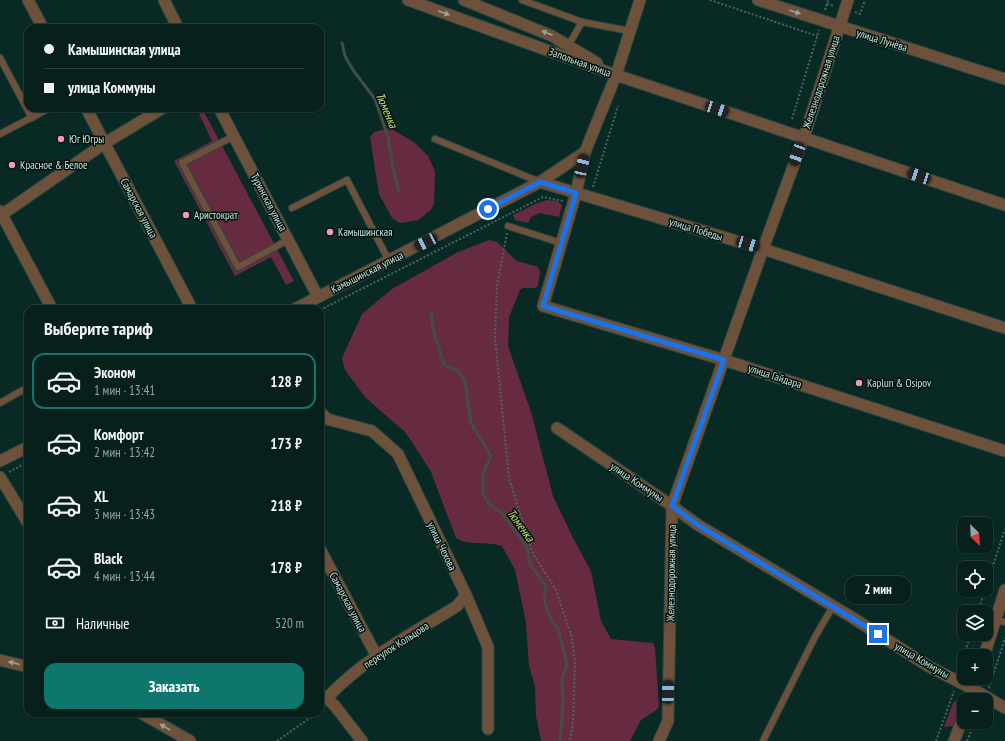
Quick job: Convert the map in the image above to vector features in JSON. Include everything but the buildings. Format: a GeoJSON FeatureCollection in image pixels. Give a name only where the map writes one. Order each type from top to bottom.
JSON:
{"type":"FeatureCollection","features":[{"type":"Feature","properties":{"kind":"street"},"geometry":{"type":"LineString","coordinates":[[28,0],[41,24]]}},
{"type":"Feature","properties":{"kind":"street"},"geometry":{"type":"LineString","coordinates":[[164,0],[176,24]]}},
{"type":"Feature","properties":{"kind":"street","name":"Запольная улица"},"geometry":{"type":"LineString","coordinates":[[408,0],[616,75]]}},
{"type":"Feature","properties":{"kind":"street","name":"Запольная улица"},"geometry":{"type":"LineString","coordinates":[[464,0],[552,36],[616,75]]}},
{"type":"Feature","properties":{"kind":"street"},"geometry":{"type":"LineString","coordinates":[[561,243],[576,193],[585,152],[616,75],[640,0]]}},
{"type":"Feature","properties":{"kind":"street","name":"улица Лунёва"},"geometry":{"type":"LineString","coordinates":[[758,0],[1005,78]]}},
{"type":"Feature","properties":{"kind":"street","name":"Железнодорожная улица"},"geometry":{"type":"LineString","coordinates":[[659,741],[668,721],[672,506],[804,137],[848,0]]}},
{"type":"Feature","properties":{"kind":"street"},"geometry":{"type":"LineString","coordinates":[[616,75],[1005,205]]}},
{"type":"Feature","properties":{"kind":"street","name":"Самарская улица"},"geometry":{"type":"LineString","coordinates":[[88,112],[190,305]]}},
{"type":"Feature","properties":{"kind":"street"},"geometry":{"type":"LineString","coordinates":[[50,305],[1,214],[105,143],[156,112]]}},
{"type":"Feature","properties":{"kind":"street","name":"Туринская улица"},"geometry":{"type":"LineString","coordinates":[[221,112],[318,297]]}},
{"type":"Feature","properties":{"kind":"street","name":"Камышинская улица"},"geometry":{"type":"LineString","coordinates":[[303,305],[540,182],[585,152]]}},
{"type":"Feature","properties":{"kind":"street","name":"улица Победы"},"geometry":{"type":"LineString","coordinates":[[540,182],[763,249],[1005,328]]}},
{"type":"Feature","properties":{"kind":"street","name":"улица Гайдара"},"geometry":{"type":"LineString","coordinates":[[561,243],[543,306],[724,360],[1005,451]]}},
{"type":"Feature","properties":{"kind":"street","name":"улица Чехова"},"geometry":{"type":"LineString","coordinates":[[324,416],[327,419],[372,431],[398,454],[466,595],[488,647],[488,729]]}},
{"type":"Feature","properties":{"kind":"street","name":"улица Коммуны"},"geometry":{"type":"LineString","coordinates":[[557,428],[698,525],[833,606],[928,666],[980,693]]}},
{"type":"Feature","properties":{"kind":"street"},"geometry":{"type":"LineString","coordinates":[[0,461],[24,449]]}},
{"type":"Feature","properties":{"kind":"street"},"geometry":{"type":"LineString","coordinates":[[1,478],[24,517]]}},
{"type":"Feature","properties":{"kind":"street","name":"Самарская улица"},"geometry":{"type":"LineString","coordinates":[[324,557],[376,655]]}},
{"type":"Feature","properties":{"kind":"street"},"geometry":{"type":"LineString","coordinates":[[987,649],[1000,621],[1005,590]]}},
{"type":"Feature","properties":{"kind":"street","name":"переулок Кольцова"},"geometry":{"type":"LineString","coordinates":[[324,696],[376,655],[457,606],[466,595]]}},
{"type":"Feature","properties":{"kind":"street"},"geometry":{"type":"LineString","coordinates":[[0,660],[24,666]]}},
{"type":"Feature","properties":{"kind":"street"},"geometry":{"type":"LineString","coordinates":[[972,693],[974,685]]}},
{"type":"Feature","properties":{"kind":"street"},"geometry":{"type":"LineString","coordinates":[[324,698],[335,706],[362,741]]}},
{"type":"Feature","properties":{"kind":"street","name":"улица Коммуны"},"geometry":{"type":"LineString","coordinates":[[993,701],[1005,708]]}},
{"type":"Feature","properties":{"kind":"street"},"geometry":{"type":"LineString","coordinates":[[148,717],[190,741]]}},
{"type":"Feature","properties":{"kind":"street"},"geometry":{"type":"LineString","coordinates":[[954,741],[959,729]]}},
{"type":"Feature","properties":{"kind":"lane"},"geometry":{"type":"LineString","coordinates":[[522,0],[582,22],[630,31]]}},
{"type":"Feature","properties":{"kind":"lane"},"geometry":{"type":"LineString","coordinates":[[568,46],[582,22]]}},
{"type":"Feature","properties":{"kind":"lane"},"geometry":{"type":"LineString","coordinates":[[0,58],[24,103]]}},
{"type":"Feature","properties":{"kind":"lane"},"geometry":{"type":"LineString","coordinates":[[29,112],[32,118]]}},
{"type":"Feature","properties":{"kind":"lane"},"geometry":{"type":"LineString","coordinates":[[0,134],[43,112]]}},
{"type":"Feature","properties":{"kind":"lane"},"geometry":{"type":"LineString","coordinates":[[234,136],[182,163],[238,267],[288,240]]}},
{"type":"Feature","properties":{"kind":"lane","name":"улица Победы"},"geometry":{"type":"LineString","coordinates":[[435,139],[540,182]]}},
{"type":"Feature","properties":{"kind":"lane"},"geometry":{"type":"LineString","coordinates":[[292,208],[347,180],[388,261]]}},
{"type":"Feature","properties":{"kind":"lane"},"geometry":{"type":"LineString","coordinates":[[508,226],[561,243]]}},
{"type":"Feature","properties":{"kind":"lane"},"geometry":{"type":"LineString","coordinates":[[0,403],[24,389]]}},
{"type":"Feature","properties":{"kind":"lane"},"geometry":{"type":"LineString","coordinates":[[763,741],[815,637],[833,606]]}},
{"type":"Feature","properties":{"kind":"path"},"geometry":{"type":"LineString","coordinates":[[710,0],[817,36]]}},
{"type":"Feature","properties":{"kind":"path"},"geometry":{"type":"LineString","coordinates":[[792,119],[828,0]]}},
{"type":"Feature","properties":{"kind":"path"},"geometry":{"type":"LineString","coordinates":[[508,226],[497,285],[494,337],[509,478],[532,552],[556,590],[572,638],[575,663],[573,722],[570,741]]}},
{"type":"Feature","properties":{"kind":"path"},"geometry":{"type":"LineString","coordinates":[[324,308],[434,252]]}},
{"type":"Feature","properties":{"kind":"path"},"geometry":{"type":"LineString","coordinates":[[1,478],[24,464]]}},
{"type":"Feature","properties":{"kind":"path"},"geometry":{"type":"LineString","coordinates":[[993,567],[1005,529]]}},
{"type":"Feature","properties":{"kind":"path"},"geometry":{"type":"LineString","coordinates":[[987,693],[1005,638]]}},
{"type":"Feature","properties":{"kind":"path"},"geometry":{"type":"LineString","coordinates":[[277,741],[312,717]]}},
{"type":"Feature","properties":{"kind":"path"},"geometry":{"type":"LineString","coordinates":[[967,741],[972,729]]}},
{"type":"Feature","properties":{"kind":"shaded area"},"geometry":{"type":"Polygon","coordinates":[[[204,112],[294,281],[286,285],[271,257],[235,276],[174,161],[212,141],[199,114],[204,112]]]}},
{"type":"Feature","properties":{"kind":"shaded area"},"geometry":{"type":"Polygon","coordinates":[[[390,128],[415,143],[428,156],[435,171],[434,203],[431,210],[418,220],[400,223],[392,218],[379,194],[370,137],[374,132],[390,128]]]}},
{"type":"Feature","properties":{"kind":"shaded area"},"geometry":{"type":"Polygon","coordinates":[[[547,200],[557,201],[562,205],[559,217],[540,213],[531,217],[528,223],[515,220],[513,215],[547,200]]]}},
{"type":"Feature","properties":{"kind":"shaded area"},"geometry":{"type":"Polygon","coordinates":[[[489,240],[497,242],[517,261],[538,267],[540,272],[538,286],[535,288],[523,288],[520,290],[509,317],[508,346],[531,412],[553,496],[591,571],[601,621],[611,639],[653,643],[655,648],[659,707],[641,720],[630,741],[541,741],[536,716],[535,686],[529,666],[526,623],[515,570],[502,546],[466,542],[456,538],[431,472],[412,442],[405,432],[366,398],[345,370],[342,358],[362,314],[392,289],[458,252],[489,240]]]}},
{"type":"Feature","properties":{"kind":"shaded area"},"geometry":{"type":"Polygon","coordinates":[[[954,701],[957,702],[957,715],[953,726],[944,727],[954,701]]]}},
{"type":"Feature","properties":{"kind":"waterway","name":"Тюменка"},"geometry":{"type":"LineString","coordinates":[[342,43],[345,56],[353,70],[375,99],[388,137],[393,169],[399,191]]}},
{"type":"Feature","properties":{"kind":"waterway","name":"Тюменка"},"geometry":{"type":"LineString","coordinates":[[431,312],[433,329],[444,365],[457,370],[465,381],[471,423],[491,456],[483,474],[483,493],[490,505],[501,512],[527,547],[530,564],[546,587],[544,600],[551,620],[558,628],[567,665],[562,679],[563,703],[560,741]]}},
{"type":"Feature","properties":{"kind":"place","name":"Юг Югры"},"geometry":{"type":"Point","coordinates":[61,139]}},
{"type":"Feature","properties":{"kind":"place","name":"Красное & Белое"},"geometry":{"type":"Point","coordinates":[12,165]}},
{"type":"Feature","properties":{"kind":"place","name":"Аристократ"},"geometry":{"type":"Point","coordinates":[186,215]}},
{"type":"Feature","properties":{"kind":"place","name":"Камышинская"},"geometry":{"type":"Point","coordinates":[330,232]}},
{"type":"Feature","properties":{"kind":"place","name":"Kaplun & Osipov"},"geometry":{"type":"Point","coordinates":[859,383]}},
{"type":"Feature","properties":{"kind":"route"},"geometry":{"type":"LineString","coordinates":[[488,209],[540,182],[576,193],[543,306],[724,360],[672,506],[698,525],[878,634]]}}]}
